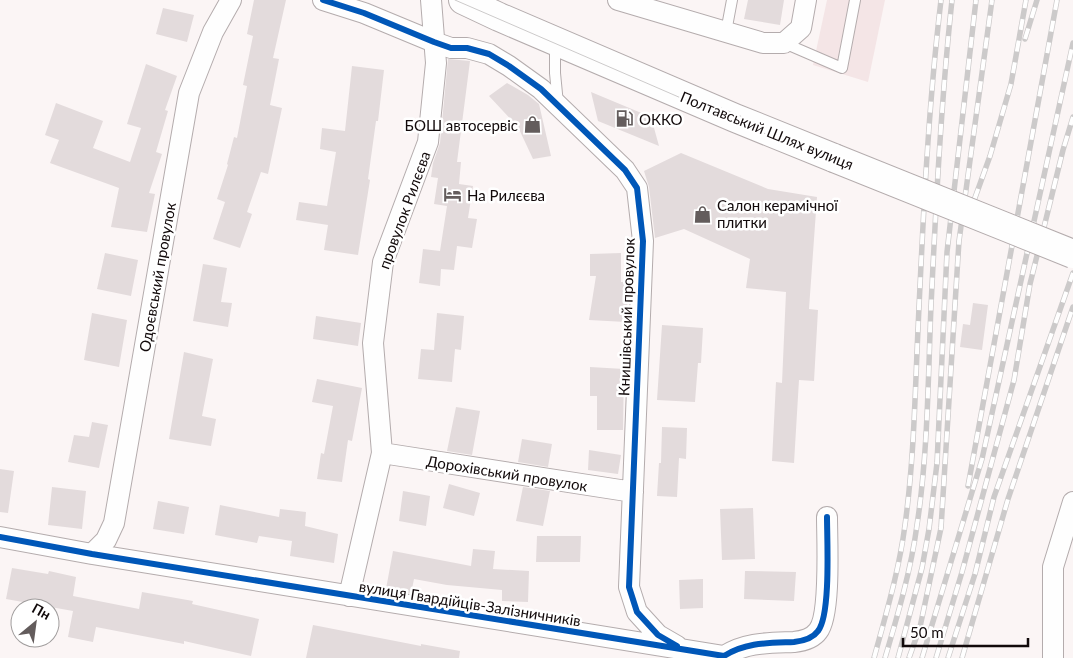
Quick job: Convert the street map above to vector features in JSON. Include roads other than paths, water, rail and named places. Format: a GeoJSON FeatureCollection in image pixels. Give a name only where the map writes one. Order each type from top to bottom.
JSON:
{"type":"FeatureCollection","features":[{"type":"Feature","properties":{"kind":"main road","name":"Полтавський Шлях вулиця"},"geometry":{"type":"LineString","coordinates":[[463,0],[734,118],[1073,254]]}},
{"type":"Feature","properties":{"kind":"street","name":"Одоєвський провулок"},"geometry":{"type":"LineString","coordinates":[[92,554],[106,540],[114,523],[189,93],[213,32],[231,0]]}},
{"type":"Feature","properties":{"kind":"street","name":"Книшівський провулок"},"geometry":{"type":"LineString","coordinates":[[323,0],[364,13],[451,48],[467,48],[489,54],[509,66],[558,105],[625,170],[637,188],[643,241],[629,587],[637,612],[658,635],[683,650]]}},
{"type":"Feature","properties":{"kind":"street","name":"провулок Рилєєва"},"geometry":{"type":"LineString","coordinates":[[349,596],[382,453],[373,343],[383,262],[428,142],[436,63],[431,0]]}},
{"type":"Feature","properties":{"kind":"street"},"geometry":{"type":"LineString","coordinates":[[627,2],[763,43],[784,43],[801,28],[806,0]]}},
{"type":"Feature","properties":{"kind":"street","name":"Дорохівський провулок"},"geometry":{"type":"LineString","coordinates":[[382,453],[632,492]]}},
{"type":"Feature","properties":{"kind":"street"},"geometry":{"type":"LineString","coordinates":[[1053,658],[1053,567],[1073,502]]}},
{"type":"Feature","properties":{"kind":"street","name":"вулиця Гвардійців-Залізничників"},"geometry":{"type":"LineString","coordinates":[[0,537],[92,554],[683,650],[712,652],[725,657],[736,648],[750,645],[798,642],[810,638],[819,631],[823,619],[827,591],[827,517]]}},
{"type":"Feature","properties":{"kind":"lane"},"geometry":{"type":"LineString","coordinates":[[726,32],[732,0]]}},
{"type":"Feature","properties":{"kind":"lane"},"geometry":{"type":"LineString","coordinates":[[784,43],[842,68],[855,0]]}},
{"type":"Feature","properties":{"kind":"lane"},"geometry":{"type":"LineString","coordinates":[[555,40],[554,73],[558,105]]}},
{"type":"Feature","properties":{"kind":"tram line"},"geometry":{"type":"LineString","coordinates":[[455,0],[734,121],[1073,258]]}},
{"type":"Feature","properties":{"kind":"tram line"},"geometry":{"type":"LineString","coordinates":[[721,108],[762,125]]}},
{"type":"Feature","properties":{"kind":"railway"},"geometry":{"type":"LineString","coordinates":[[874,658],[896,576],[908,501],[914,427],[926,164],[941,0]]}},
{"type":"Feature","properties":{"kind":"railway"},"geometry":{"type":"LineString","coordinates":[[885,658],[908,575],[921,498],[927,416],[939,153],[952,0]]}},
{"type":"Feature","properties":{"kind":"railway"},"geometry":{"type":"LineString","coordinates":[[898,658],[922,568],[937,463],[947,252],[976,0]]}},
{"type":"Feature","properties":{"kind":"railway"},"geometry":{"type":"LineString","coordinates":[[909,658],[920,627],[941,528],[959,241],[992,0]]}},
{"type":"Feature","properties":{"kind":"railway"},"geometry":{"type":"LineString","coordinates":[[967,220],[990,156],[1011,84],[1026,0]]}},
{"type":"Feature","properties":{"kind":"railway"},"geometry":{"type":"LineString","coordinates":[[1025,39],[1037,0]]}},
{"type":"Feature","properties":{"kind":"railway"},"geometry":{"type":"LineString","coordinates":[[968,486],[1057,0]]}},
{"type":"Feature","properties":{"kind":"railway"},"geometry":{"type":"LineString","coordinates":[[922,658],[982,459],[1073,43]]}},
{"type":"Feature","properties":{"kind":"railway"},"geometry":{"type":"LineString","coordinates":[[936,658],[962,572],[1014,380],[1030,284],[1073,117]]}},
{"type":"Feature","properties":{"kind":"railway"},"geometry":{"type":"LineString","coordinates":[[948,658],[975,574],[994,497],[1073,273]]}},
{"type":"Feature","properties":{"kind":"railway"},"geometry":{"type":"LineString","coordinates":[[962,658],[1008,499],[1073,307]]}},
{"type":"Feature","properties":{"kind":"place","name":"ОККО"},"geometry":{"type":"Point","coordinates":[625,119]}},
{"type":"Feature","properties":{"kind":"place","name":"БОШ автосервіс"},"geometry":{"type":"Point","coordinates":[532,125]}},
{"type":"Feature","properties":{"kind":"place","name":"На Рилєєва"},"geometry":{"type":"Point","coordinates":[453,195]}},
{"type":"Feature","properties":{"kind":"place","name":"Салон керамічної плитки"},"geometry":{"type":"Point","coordinates":[703,214]}}]}
